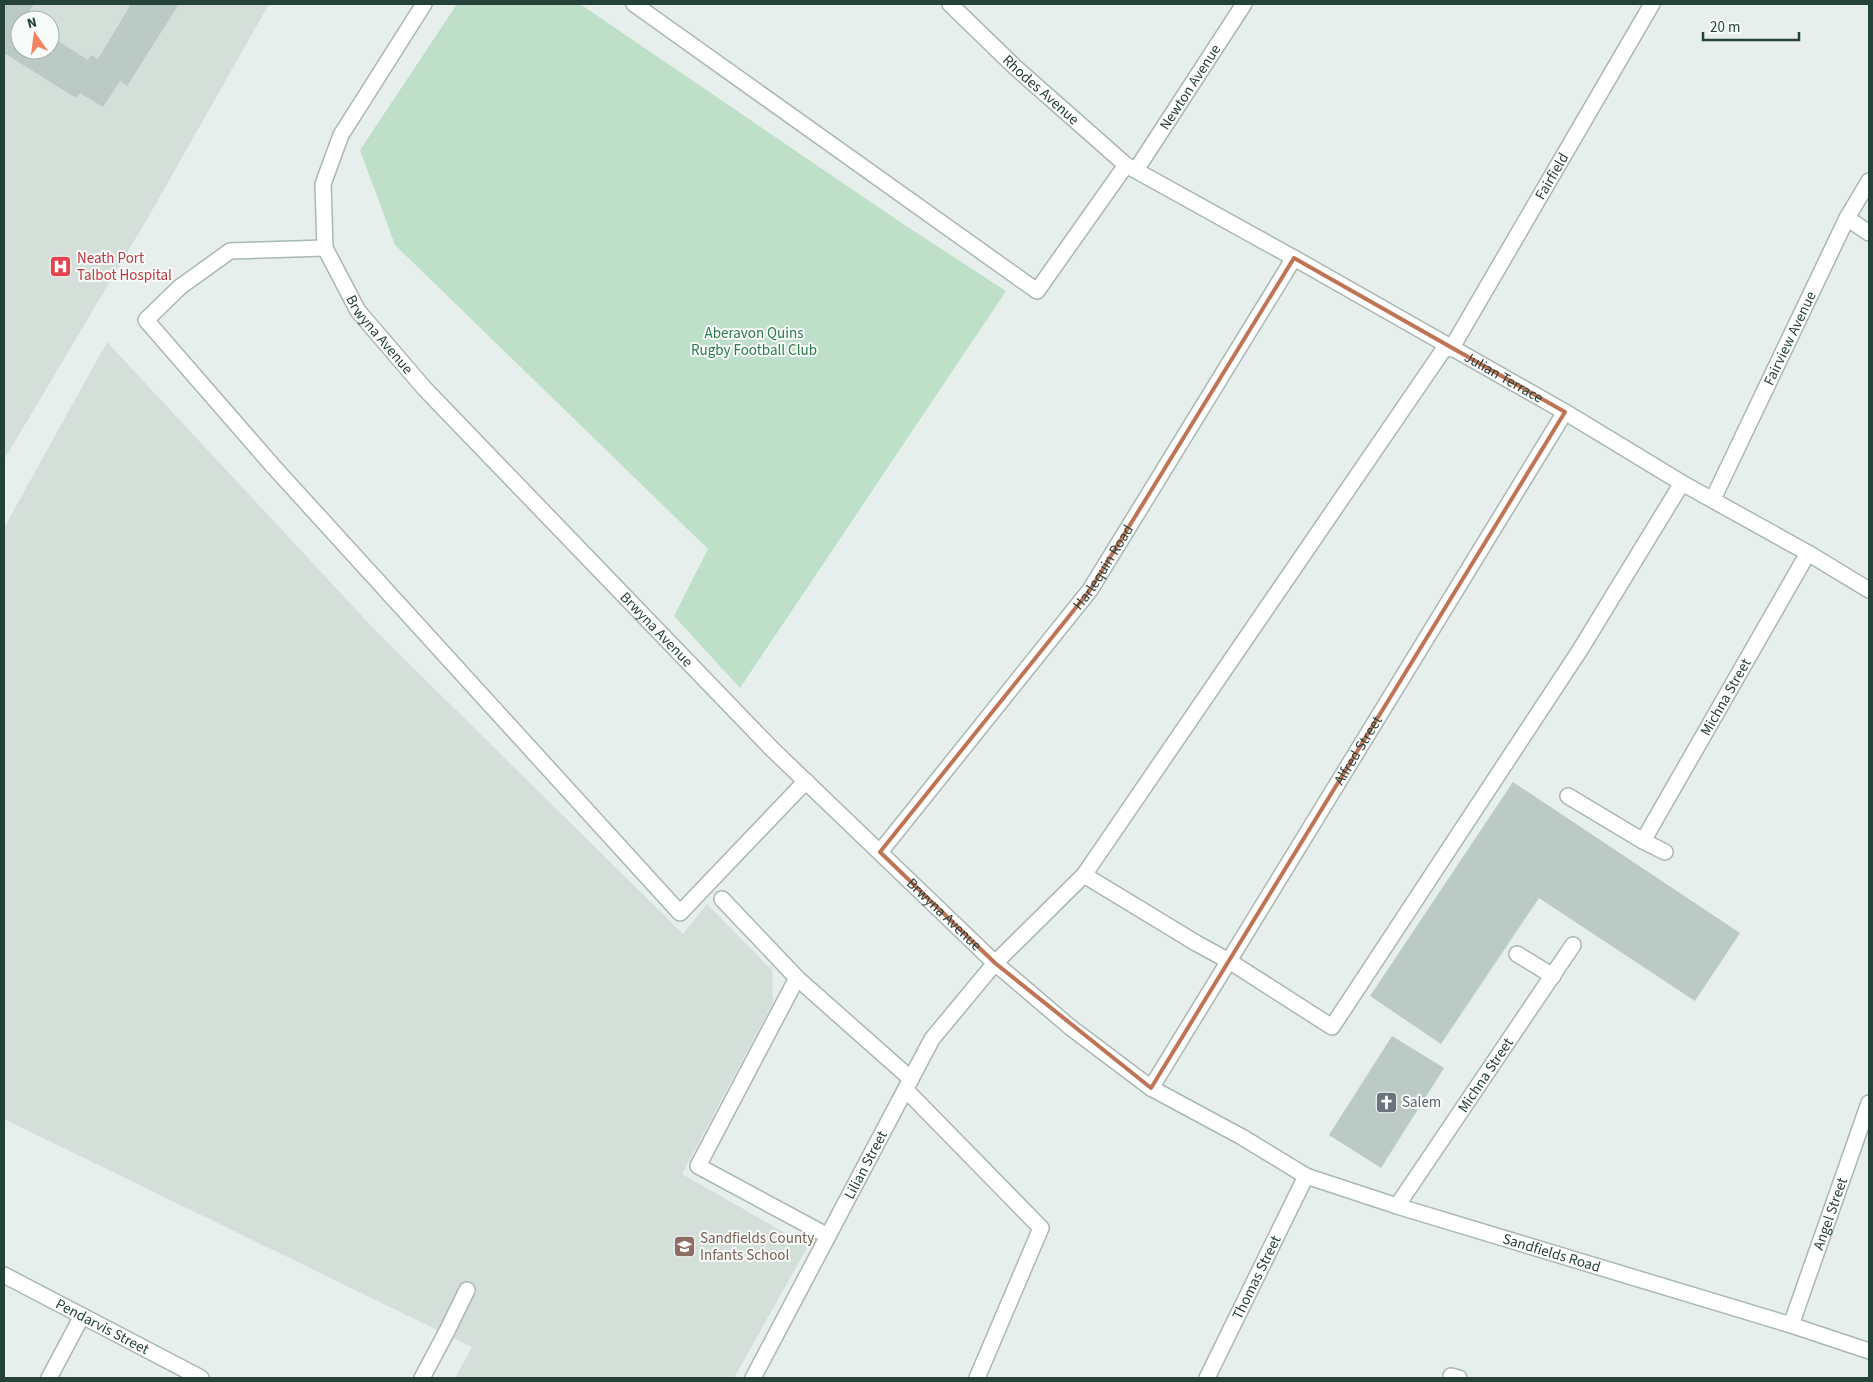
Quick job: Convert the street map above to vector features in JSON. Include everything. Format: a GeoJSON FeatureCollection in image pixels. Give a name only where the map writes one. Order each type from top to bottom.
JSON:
{"type":"FeatureCollection","features":[{"type":"Feature","properties":{"kind":"street","name":"Brwyna Avenue"},"geometry":{"type":"LineString","coordinates":[[424,4],[340,135],[323,184],[324,248],[358,311],[424,389],[766,742],[995,963],[1070,1027],[1151,1088],[1242,1137]]}},
{"type":"Feature","properties":{"kind":"street","name":"Newton Avenue"},"geometry":{"type":"LineString","coordinates":[[634,4],[1038,291],[1131,168],[1244,4]]}},
{"type":"Feature","properties":{"kind":"street","name":"Rhodes Avenue"},"geometry":{"type":"LineString","coordinates":[[950,4],[1015,67],[1131,168]]}},
{"type":"Feature","properties":{"kind":"street","name":"Fairfield"},"geometry":{"type":"LineString","coordinates":[[1084,875],[1449,347],[1652,4]]}},
{"type":"Feature","properties":{"kind":"street","name":"Julian Terrace"},"geometry":{"type":"LineString","coordinates":[[1131,168],[1565,412],[1682,483],[1808,553],[1869,590]]}},
{"type":"Feature","properties":{"kind":"street","name":"Fairview Avenue"},"geometry":{"type":"LineString","coordinates":[[1712,499],[1847,218],[1869,181]]}},
{"type":"Feature","properties":{"kind":"street"},"geometry":{"type":"LineString","coordinates":[[1847,218],[1869,233]]}},
{"type":"Feature","properties":{"kind":"street"},"geometry":{"type":"LineString","coordinates":[[324,248],[230,251],[180,287],[146,320],[279,472],[680,913],[806,781]]}},
{"type":"Feature","properties":{"kind":"street","name":"Harlequin Road"},"geometry":{"type":"LineString","coordinates":[[880,852],[1090,590],[1294,258]]}},
{"type":"Feature","properties":{"kind":"street","name":"Alfred Street"},"geometry":{"type":"LineString","coordinates":[[1151,1088],[1565,412]]}},
{"type":"Feature","properties":{"kind":"street"},"geometry":{"type":"LineString","coordinates":[[1084,875],[1229,961],[1332,1027],[1580,650],[1682,483]]}},
{"type":"Feature","properties":{"kind":"street","name":"Michna Street"},"geometry":{"type":"LineString","coordinates":[[1643,841],[1808,553]]}},
{"type":"Feature","properties":{"kind":"street"},"geometry":{"type":"LineString","coordinates":[[1568,796],[1665,852]]}},
{"type":"Feature","properties":{"kind":"street","name":"Lilian Street"},"geometry":{"type":"LineString","coordinates":[[754,1378],[932,1039],[995,963],[1084,875]]}},
{"type":"Feature","properties":{"kind":"street"},"geometry":{"type":"LineString","coordinates":[[722,899],[798,978],[908,1084],[1041,1228],[977,1378]]}},
{"type":"Feature","properties":{"kind":"street","name":"Michna Street"},"geometry":{"type":"LineString","coordinates":[[1397,1206],[1573,945]]}},
{"type":"Feature","properties":{"kind":"street"},"geometry":{"type":"LineString","coordinates":[[1517,954],[1553,976]]}},
{"type":"Feature","properties":{"kind":"street"},"geometry":{"type":"LineString","coordinates":[[798,978],[698,1166],[828,1236]]}},
{"type":"Feature","properties":{"kind":"street","name":"Angel Street"},"geometry":{"type":"LineString","coordinates":[[1792,1325],[1869,1103]]}},
{"type":"Feature","properties":{"kind":"street","name":"Sandfields Road"},"geometry":{"type":"LineString","coordinates":[[1242,1137],[1306,1176],[1397,1206],[1792,1325],[1869,1351]]}},
{"type":"Feature","properties":{"kind":"street","name":"Thomas Street"},"geometry":{"type":"LineString","coordinates":[[1207,1378],[1306,1176]]}},
{"type":"Feature","properties":{"kind":"street","name":"Pendarvis Street"},"geometry":{"type":"LineString","coordinates":[[4,1275],[201,1378]]}},
{"type":"Feature","properties":{"kind":"street"},"geometry":{"type":"LineString","coordinates":[[422,1378],[467,1290]]}},
{"type":"Feature","properties":{"kind":"street"},"geometry":{"type":"LineString","coordinates":[[49,1378],[82,1316]]}},
{"type":"Feature","properties":{"kind":"highlighted area"},"geometry":{"type":"Polygon","coordinates":[[[1294,258],[1565,412],[1151,1088],[995,963],[880,852],[1090,590],[1294,258]]]}},
{"type":"Feature","properties":{"kind":"shaded area","name":"Neath Port Talbot Hospital"},"geometry":{"type":"Polygon","coordinates":[[[4,4],[269,4],[150,214],[4,460],[4,4]]]}},
{"type":"Feature","properties":{"kind":"shaded area"},"geometry":{"type":"Polygon","coordinates":[[[107,342],[375,630],[683,934],[707,904],[771,969],[772,965],[773,1003],[682,1174],[808,1246],[734,1378],[455,1378],[472,1347],[4,1119],[4,528],[107,342]]]}},
{"type":"Feature","properties":{"kind":"green space","name":"Aberavon Quins Rugby Football Club"},"geometry":{"type":"Polygon","coordinates":[[[457,4],[580,4],[906,226],[1006,291],[740,688],[674,616],[708,549],[395,245],[360,150],[457,4]]]}},
{"type":"Feature","properties":{"kind":"building"},"geometry":{"type":"Polygon","coordinates":[[[4,4],[34,4],[30,10],[10,10],[10,57],[4,53],[4,4]]]}},
{"type":"Feature","properties":{"kind":"building"},"geometry":{"type":"Polygon","coordinates":[[[131,4],[179,4],[127,86],[120,81],[103,107],[80,93],[76,98],[15,60],[60,60],[60,42],[88,60],[91,55],[98,59],[131,4]]]}},
{"type":"Feature","properties":{"kind":"building"},"geometry":{"type":"Polygon","coordinates":[[[1513,782],[1740,933],[1695,1001],[1539,898],[1441,1044],[1370,996],[1513,782]]]}},
{"type":"Feature","properties":{"kind":"building","name":"Salem"},"geometry":{"type":"Polygon","coordinates":[[[1392,1036],[1444,1068],[1381,1168],[1329,1135],[1392,1036]]]}},
{"type":"Feature","properties":{"kind":"place","name":"Neath Port Talbot Hospital"},"geometry":{"type":"Point","coordinates":[61,267]}},
{"type":"Feature","properties":{"kind":"place","name":"Salem"},"geometry":{"type":"Point","coordinates":[1386,1102]}},
{"type":"Feature","properties":{"kind":"place","name":"Sandfields County Infants School"},"geometry":{"type":"Point","coordinates":[684,1247]}}]}
